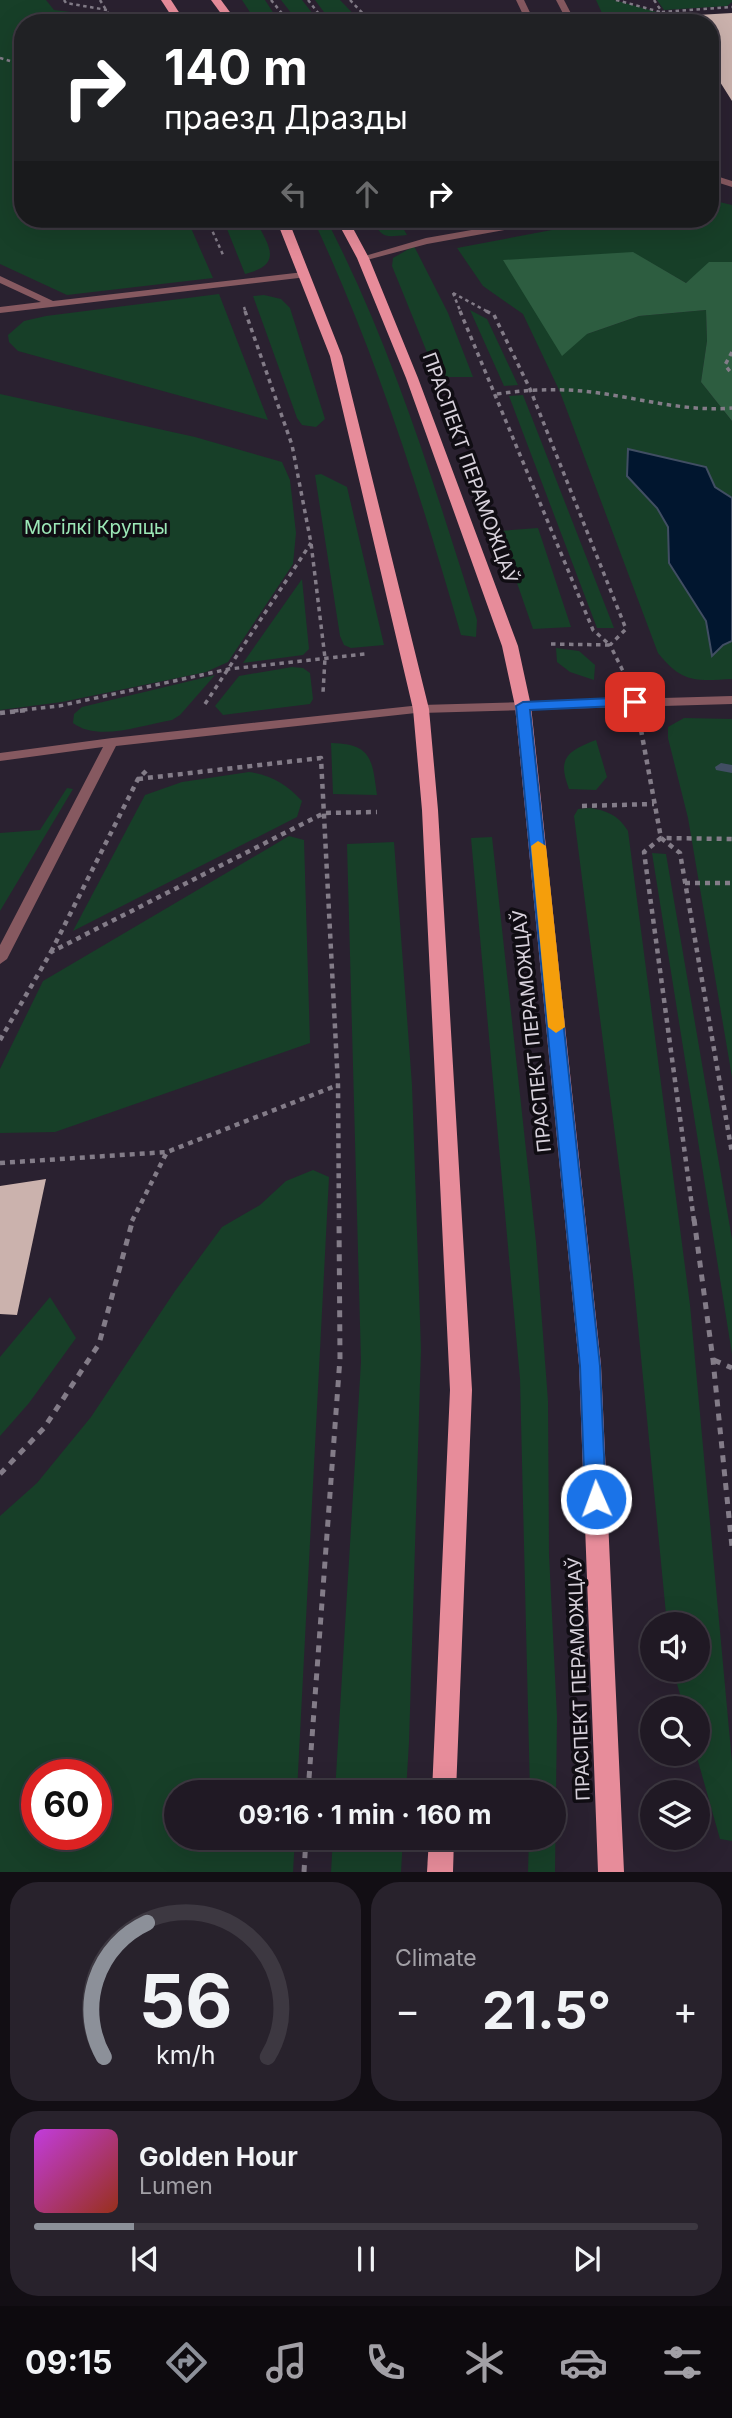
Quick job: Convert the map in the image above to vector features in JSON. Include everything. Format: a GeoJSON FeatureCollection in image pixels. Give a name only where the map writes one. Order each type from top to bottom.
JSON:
{"type":"FeatureCollection","features":[{"type":"Feature","properties":{"kind":"main road"},"geometry":{"type":"LineString","coordinates":[[286,228],[336,356],[421,709],[430,810],[461,1390],[445,1780]]}},
{"type":"Feature","properties":{"kind":"main road","name":"ПРАСПЕКТ ПЕРАМОЖЦАЎ"},"geometry":{"type":"LineString","coordinates":[[347,228],[363,258],[412,378],[510,646],[523,706],[590,1366],[611,1872]]}},
{"type":"Feature","properties":{"kind":"main road"},"geometry":{"type":"LineString","coordinates":[[440,1872],[441,1850]]}},
{"type":"Feature","properties":{"kind":"street"},"geometry":{"type":"LineString","coordinates":[[363,258],[426,241],[499,228]]}},
{"type":"Feature","properties":{"kind":"street"},"geometry":{"type":"LineString","coordinates":[[0,310],[304,275]]}},
{"type":"Feature","properties":{"kind":"street"},"geometry":{"type":"LineString","coordinates":[[0,279],[52,304]]}},
{"type":"Feature","properties":{"kind":"street"},"geometry":{"type":"LineString","coordinates":[[0,757],[421,709],[732,700]]}},
{"type":"Feature","properties":{"kind":"street"},"geometry":{"type":"LineString","coordinates":[[0,959],[112,743]]}},
{"type":"Feature","properties":{"kind":"path"},"geometry":{"type":"LineString","coordinates":[[64,0],[66,3],[107,10]]}},
{"type":"Feature","properties":{"kind":"path"},"geometry":{"type":"LineString","coordinates":[[100,0],[109,14]]}},
{"type":"Feature","properties":{"kind":"path"},"geometry":{"type":"LineString","coordinates":[[271,0],[283,14]]}},
{"type":"Feature","properties":{"kind":"path"},"geometry":{"type":"LineString","coordinates":[[308,0],[319,14]]}},
{"type":"Feature","properties":{"kind":"path"},"geometry":{"type":"LineString","coordinates":[[350,0],[363,14]]}},
{"type":"Feature","properties":{"kind":"path"},"geometry":{"type":"LineString","coordinates":[[616,0],[662,12],[732,7]]}},
{"type":"Feature","properties":{"kind":"path"},"geometry":{"type":"LineString","coordinates":[[654,0],[662,12]]}},
{"type":"Feature","properties":{"kind":"path"},"geometry":{"type":"LineString","coordinates":[[212,228],[235,283],[292,445],[311,543],[325,658],[323,702]]}},
{"type":"Feature","properties":{"kind":"path"},"geometry":{"type":"LineString","coordinates":[[551,644],[610,645],[626,629],[530,389],[494,315],[453,293],[593,630],[610,645],[631,685]]}},
{"type":"Feature","properties":{"kind":"path"},"geometry":{"type":"LineString","coordinates":[[732,352],[725,365],[732,374]]}},
{"type":"Feature","properties":{"kind":"path"},"geometry":{"type":"LineString","coordinates":[[497,394],[530,389],[595,392],[711,410],[732,408]]}},
{"type":"Feature","properties":{"kind":"path"},"geometry":{"type":"LineString","coordinates":[[0,713],[59,706],[229,669],[365,654]]}},
{"type":"Feature","properties":{"kind":"path"},"geometry":{"type":"LineString","coordinates":[[639,717],[662,838],[680,853],[732,1153]]}},
{"type":"Feature","properties":{"kind":"path"},"geometry":{"type":"LineString","coordinates":[[138,779],[321,758],[338,1085],[340,1358],[309,1780]]}},
{"type":"Feature","properties":{"kind":"path"},"geometry":{"type":"LineString","coordinates":[[582,806],[654,804]]}},
{"type":"Feature","properties":{"kind":"path"},"geometry":{"type":"LineString","coordinates":[[0,1040],[51,952],[324,813],[377,812]]}},
{"type":"Feature","properties":{"kind":"path"},"geometry":{"type":"LineString","coordinates":[[732,839],[662,838],[644,852],[713,1360],[732,1547]]}},
{"type":"Feature","properties":{"kind":"path"},"geometry":{"type":"LineString","coordinates":[[685,883],[732,883]]}},
{"type":"Feature","properties":{"kind":"path"},"geometry":{"type":"LineString","coordinates":[[0,1163],[167,1152],[338,1085]]}},
{"type":"Feature","properties":{"kind":"path"},"geometry":{"type":"LineString","coordinates":[[0,1475],[44,1428],[99,1344],[130,1224],[167,1152]]}},
{"type":"Feature","properties":{"kind":"path"},"geometry":{"type":"LineString","coordinates":[[713,1360],[732,1368]]}},
{"type":"Feature","properties":{"kind":"path"},"geometry":{"type":"LineString","coordinates":[[304,1872],[305,1850]]}},
{"type":"Feature","properties":{"kind":"green space"},"geometry":{"type":"Polygon","coordinates":[[[0,0],[46,0],[54,10],[87,14],[14,14],[14,228],[191,228],[213,278],[67,295],[0,264],[0,0]]]}},
{"type":"Feature","properties":{"kind":"green space"},"geometry":{"type":"Polygon","coordinates":[[[242,0],[265,0],[274,14],[251,14],[242,0]]]}},
{"type":"Feature","properties":{"kind":"green space"},"geometry":{"type":"Polygon","coordinates":[[[281,0],[302,0],[313,14],[292,14],[281,0]]]}},
{"type":"Feature","properties":{"kind":"green space"},"geometry":{"type":"Polygon","coordinates":[[[315,0],[340,0],[353,14],[325,14],[315,0]]]}},
{"type":"Feature","properties":{"kind":"green space"},"geometry":{"type":"Polygon","coordinates":[[[596,0],[614,0],[658,14],[602,14],[596,0]]]}},
{"type":"Feature","properties":{"kind":"green space"},"geometry":{"type":"Polygon","coordinates":[[[657,0],[732,2],[727,6],[664,10],[657,0]]]}},
{"type":"Feature","properties":{"kind":"green space"},"geometry":{"type":"Polygon","coordinates":[[[719,202],[732,205],[732,262],[712,262],[686,283],[632,252],[587,334],[639,316],[706,310],[707,341],[701,382],[732,421],[732,498],[715,487],[627,475],[657,508],[668,527],[669,563],[706,621],[712,655],[732,641],[732,679],[690,678],[674,670],[658,653],[560,392],[523,314],[483,286],[457,248],[563,228],[719,228],[719,202]]]}},
{"type":"Feature","properties":{"kind":"green space"},"geometry":{"type":"Polygon","coordinates":[[[227,228],[260,228],[265,237],[270,252],[269,259],[257,270],[245,274],[227,228]]]}},
{"type":"Feature","properties":{"kind":"green space"},"geometry":{"type":"Polygon","coordinates":[[[317,228],[330,228],[350,267],[391,366],[428,467],[477,620],[476,637],[461,635],[395,424],[317,228]]]}},
{"type":"Feature","properties":{"kind":"green space"},"geometry":{"type":"Polygon","coordinates":[[[378,228],[403,228],[407,235],[385,235],[378,228]]]}},
{"type":"Feature","properties":{"kind":"green space"},"geometry":{"type":"Polygon","coordinates":[[[414,246],[448,313],[473,377],[437,377],[392,266],[393,258],[414,246]]]}},
{"type":"Feature","properties":{"kind":"green space"},"geometry":{"type":"Polygon","coordinates":[[[633,252],[686,283],[709,262],[732,262],[732,421],[701,382],[707,341],[706,310],[639,316],[587,334],[562,356],[503,260],[633,252]]]}},
{"type":"Feature","properties":{"kind":"green space"},"geometry":{"type":"Polygon","coordinates":[[[219,294],[268,420],[18,351],[9,342],[8,335],[24,321],[219,294]]]}},
{"type":"Feature","properties":{"kind":"green space"},"geometry":{"type":"Polygon","coordinates":[[[264,295],[281,299],[290,308],[325,419],[316,427],[302,425],[297,418],[253,296],[264,295]]]}},
{"type":"Feature","properties":{"kind":"green space"},"geometry":{"type":"Polygon","coordinates":[[[470,310],[487,319],[518,385],[504,386],[470,310]]]}},
{"type":"Feature","properties":{"kind":"green space","name":"Могілкі Крупцы"},"geometry":{"type":"Polygon","coordinates":[[[0,394],[195,437],[282,462],[290,480],[296,533],[293,564],[228,662],[206,672],[62,702],[0,710],[0,394]]]}},
{"type":"Feature","properties":{"kind":"green space"},"geometry":{"type":"Polygon","coordinates":[[[523,395],[614,628],[597,628],[509,396],[523,395]]]}},
{"type":"Feature","properties":{"kind":"green space"},"geometry":{"type":"Polygon","coordinates":[[[321,474],[347,487],[384,645],[351,648],[344,645],[340,636],[315,475],[321,474]]]}},
{"type":"Feature","properties":{"kind":"green space"},"geometry":{"type":"Polygon","coordinates":[[[538,528],[571,627],[533,629],[499,531],[538,528]]]}},
{"type":"Feature","properties":{"kind":"green space"},"geometry":{"type":"Polygon","coordinates":[[[302,579],[309,649],[303,655],[243,663],[302,579]]]}},
{"type":"Feature","properties":{"kind":"green space"},"geometry":{"type":"Polygon","coordinates":[[[556,648],[579,651],[595,665],[594,680],[570,672],[557,662],[556,648]]]}},
{"type":"Feature","properties":{"kind":"green space"},"geometry":{"type":"Polygon","coordinates":[[[292,667],[303,668],[310,673],[313,699],[310,704],[223,715],[215,706],[239,676],[292,667]]]}},
{"type":"Feature","properties":{"kind":"green space"},"geometry":{"type":"Polygon","coordinates":[[[215,675],[180,715],[172,720],[107,732],[83,729],[73,723],[74,714],[82,707],[215,675]]]}},
{"type":"Feature","properties":{"kind":"green space"},"geometry":{"type":"Polygon","coordinates":[[[684,718],[732,719],[732,1077],[688,818],[668,738],[668,727],[684,718]]]}},
{"type":"Feature","properties":{"kind":"green space"},"geometry":{"type":"Polygon","coordinates":[[[596,740],[607,777],[596,790],[569,789],[564,770],[567,757],[578,748],[596,740]]]}},
{"type":"Feature","properties":{"kind":"green space"},"geometry":{"type":"Polygon","coordinates":[[[331,743],[355,746],[368,756],[377,795],[333,794],[331,743]]]}},
{"type":"Feature","properties":{"kind":"green space"},"geometry":{"type":"Polygon","coordinates":[[[249,772],[272,778],[296,795],[302,801],[297,817],[73,931],[145,795],[182,782],[249,772]]]}},
{"type":"Feature","properties":{"kind":"green space"},"geometry":{"type":"Polygon","coordinates":[[[67,788],[73,789],[0,911],[0,833],[40,830],[67,788]]]}},
{"type":"Feature","properties":{"kind":"green space"},"geometry":{"type":"Polygon","coordinates":[[[590,808],[612,815],[628,831],[690,1305],[732,1762],[732,1841],[720,1839],[710,1804],[710,1780],[703,1780],[699,1766],[710,1766],[710,1696],[681,1696],[676,1682],[710,1682],[710,1612],[666,1612],[633,1275],[574,816],[578,809],[590,808]]]}},
{"type":"Feature","properties":{"kind":"green space"},"geometry":{"type":"Polygon","coordinates":[[[289,836],[304,840],[310,1043],[55,1132],[0,1133],[0,1069],[43,981],[289,836]]]}},
{"type":"Feature","properties":{"kind":"green space"},"geometry":{"type":"Polygon","coordinates":[[[492,837],[536,1242],[548,1401],[549,1554],[557,1717],[556,1780],[530,1780],[520,1379],[471,838],[492,837]]]}},
{"type":"Feature","properties":{"kind":"green space"},"geometry":{"type":"Polygon","coordinates":[[[394,842],[412,1085],[421,1350],[407,1780],[336,1780],[361,1362],[347,844],[394,842]]]}},
{"type":"Feature","properties":{"kind":"green space"},"geometry":{"type":"Polygon","coordinates":[[[652,853],[666,854],[732,1239],[732,1354],[652,853]]]}},
{"type":"Feature","properties":{"kind":"green space"},"geometry":{"type":"Polygon","coordinates":[[[313,1170],[329,1177],[298,1780],[164,1780],[164,1850],[294,1850],[293,1872],[0,1872],[0,1516],[37,1483],[91,1417],[175,1291],[222,1227],[260,1205],[286,1181],[313,1170]]]}},
{"type":"Feature","properties":{"kind":"green space"},"geometry":{"type":"Polygon","coordinates":[[[50,1297],[76,1338],[29,1403],[0,1436],[0,1357],[50,1297]]]}},
{"type":"Feature","properties":{"kind":"green space"},"geometry":{"type":"Polygon","coordinates":[[[332,1850],[402,1850],[401,1872],[331,1872],[332,1850]]]}},
{"type":"Feature","properties":{"kind":"green space"},"geometry":{"type":"Polygon","coordinates":[[[529,1850],[555,1850],[555,1872],[528,1872],[529,1850]]]}},
{"type":"Feature","properties":{"kind":"water"},"geometry":{"type":"Polygon","coordinates":[[[628,449],[706,467],[715,487],[732,498],[732,641],[723,645],[712,656],[706,621],[669,563],[668,527],[657,508],[627,476],[628,449]]]}},
{"type":"Feature","properties":{"kind":"building"},"geometry":{"type":"Polygon","coordinates":[[[732,13],[732,101],[719,80],[719,14],[715,14],[732,13]]]}},
{"type":"Feature","properties":{"kind":"building"},"geometry":{"type":"Polygon","coordinates":[[[46,1179],[17,1315],[0,1314],[0,1186],[46,1179]]]}},
{"type":"Feature","properties":{"kind":"waterway"},"geometry":{"type":"LineString","coordinates":[[721,767],[732,769]]}},
{"type":"Feature","properties":{"kind":"slow traffic"},"geometry":{"type":"LineString","coordinates":[[538,846],[556,1027]]}},
{"type":"Feature","properties":{"kind":"route"},"geometry":{"type":"LineString","coordinates":[[596,1499],[590,1366],[523,706],[635,702]]}}]}
